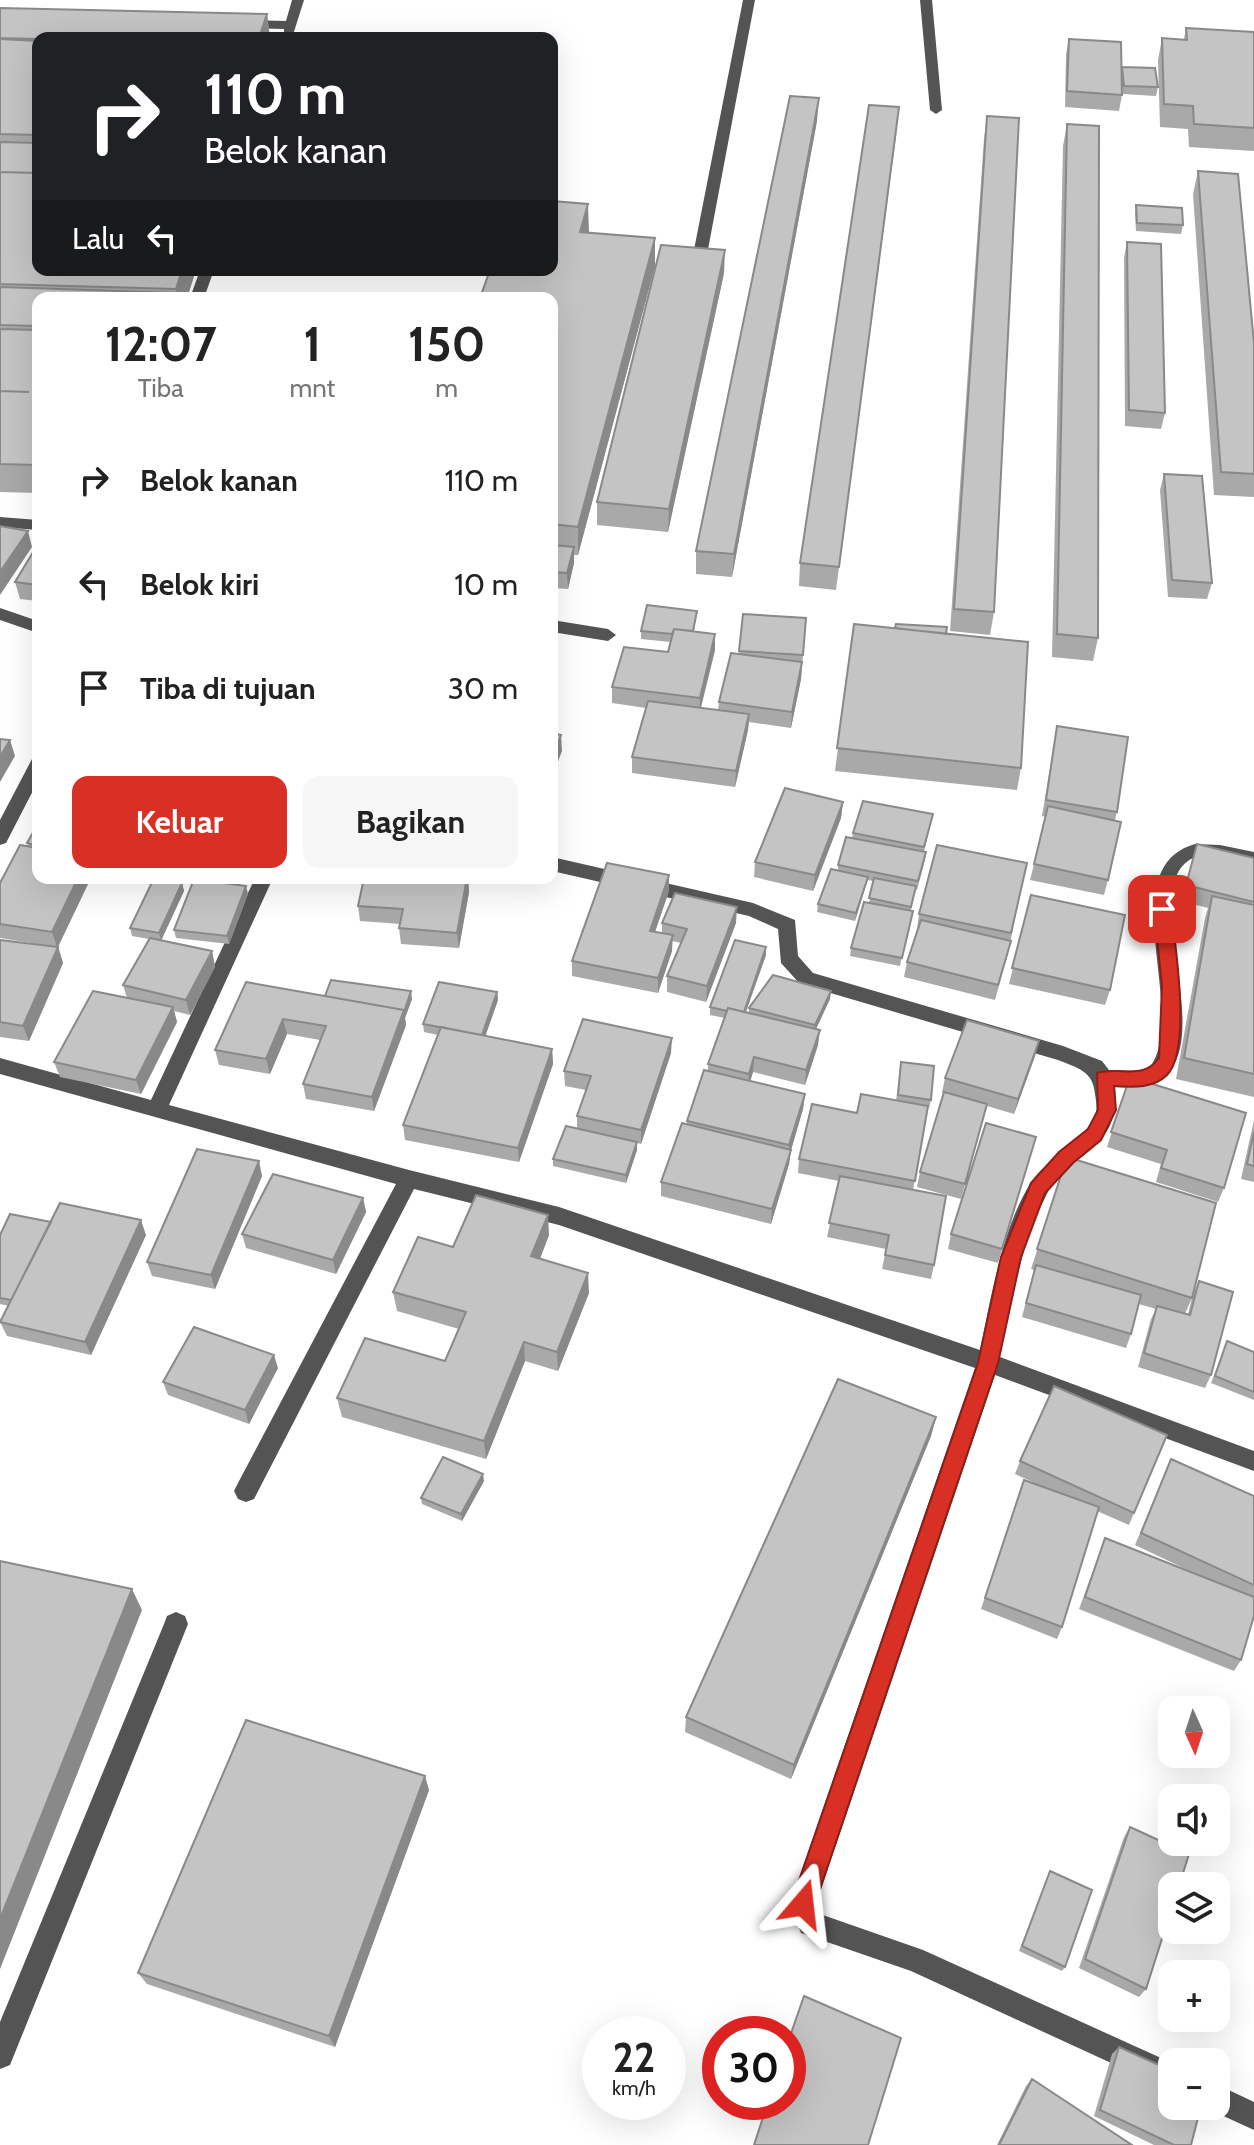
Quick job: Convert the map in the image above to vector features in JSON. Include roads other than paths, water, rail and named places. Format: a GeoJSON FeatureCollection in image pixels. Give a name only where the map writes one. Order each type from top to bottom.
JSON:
{"type":"FeatureCollection","features":[{"type":"Feature","properties":{"kind":"street"},"geometry":{"type":"LineString","coordinates":[[230,24],[289,31],[298,0]]}},
{"type":"Feature","properties":{"kind":"street"},"geometry":{"type":"LineString","coordinates":[[699,260],[749,0]]}},
{"type":"Feature","properties":{"kind":"street"},"geometry":{"type":"LineString","coordinates":[[926,0],[936,110]]}},
{"type":"Feature","properties":{"kind":"street"},"geometry":{"type":"LineString","coordinates":[[0,522],[32,525]]}},
{"type":"Feature","properties":{"kind":"street"},"geometry":{"type":"LineString","coordinates":[[0,614],[32,625]]}},
{"type":"Feature","properties":{"kind":"street"},"geometry":{"type":"LineString","coordinates":[[558,627],[608,635]]}},
{"type":"Feature","properties":{"kind":"street"},"geometry":{"type":"LineString","coordinates":[[0,838],[32,775]]}},
{"type":"Feature","properties":{"kind":"street"},"geometry":{"type":"LineString","coordinates":[[1104,1078],[1139,1080],[1159,1072],[1168,1059],[1171,986],[1162,909],[1166,874],[1174,860],[1190,851],[1208,850],[1254,859]]}},
{"type":"Feature","properties":{"kind":"street"},"geometry":{"type":"LineString","coordinates":[[558,865],[753,910],[778,919],[788,925],[786,958],[792,970],[807,979],[1063,1054],[1095,1067],[1104,1078],[1107,1110],[1095,1135],[1066,1158],[1038,1189],[1011,1257],[988,1363],[803,1904],[810,1924],[914,1959],[1158,2071]]}},
{"type":"Feature","properties":{"kind":"street"},"geometry":{"type":"LineString","coordinates":[[158,1107],[261,884]]}},
{"type":"Feature","properties":{"kind":"street"},"geometry":{"type":"LineString","coordinates":[[0,1066],[158,1107],[409,1179],[559,1216],[988,1363],[1254,1461]]}},
{"type":"Feature","properties":{"kind":"street"},"geometry":{"type":"LineString","coordinates":[[246,1491],[409,1179]]}},
{"type":"Feature","properties":{"kind":"street"},"geometry":{"type":"LineString","coordinates":[[0,2055],[176,1624]]}},
{"type":"Feature","properties":{"kind":"street"},"geometry":{"type":"LineString","coordinates":[[1230,2105],[1254,2116]]}}]}
